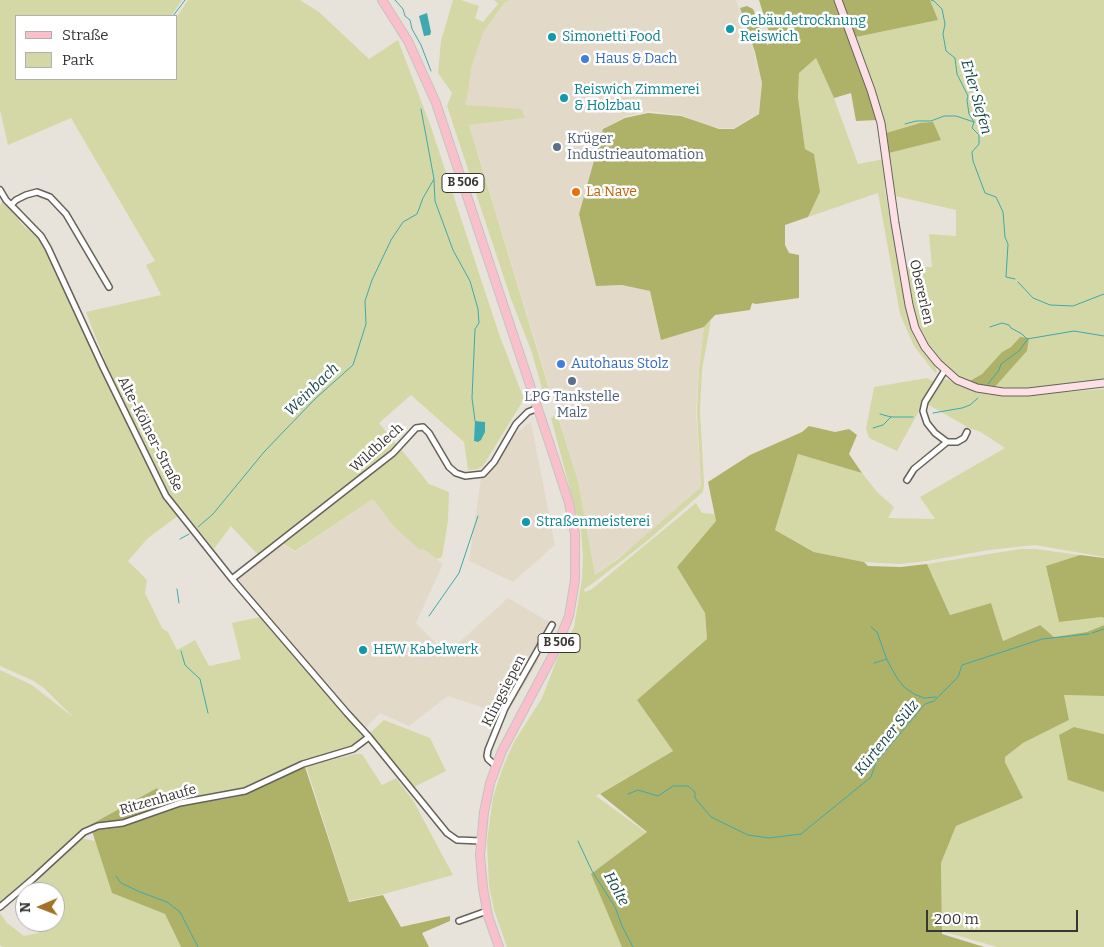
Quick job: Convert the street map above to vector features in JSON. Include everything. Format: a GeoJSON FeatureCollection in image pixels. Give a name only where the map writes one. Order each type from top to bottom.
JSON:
{"type":"FeatureCollection","features":[{"type":"Feature","properties":{"kind":"main road","name":"B 506"},"geometry":{"type":"LineString","coordinates":[[382,0],[408,41],[433,95],[538,408],[572,518],[576,556],[575,585],[569,616],[555,651],[509,736],[496,766],[486,798],[481,841],[483,888],[487,911],[499,947]]}},
{"type":"Feature","properties":{"kind":"main road","name":"Obererlen"},"geometry":{"type":"LineString","coordinates":[[838,0],[881,123],[909,305],[915,328],[925,347],[945,370],[957,380],[977,388],[1003,392],[1020,392],[1104,384]]}},
{"type":"Feature","properties":{"kind":"street","name":"Alte-Kölner-Straße"},"geometry":{"type":"LineString","coordinates":[[0,190],[11,205],[41,236],[48,248],[166,496],[232,579],[369,737]]}},
{"type":"Feature","properties":{"kind":"street"},"geometry":{"type":"LineString","coordinates":[[11,205],[16,200],[37,192],[50,197],[66,214],[109,287]]}},
{"type":"Feature","properties":{"kind":"street"},"geometry":{"type":"LineString","coordinates":[[945,370],[924,402],[923,410],[927,423],[935,433],[947,442],[957,442],[964,438],[967,432]]}},
{"type":"Feature","properties":{"kind":"street","name":"Wildblech"},"geometry":{"type":"LineString","coordinates":[[232,579],[393,453],[416,428],[423,427],[429,433],[449,468],[456,473],[465,476],[482,474],[494,462],[516,424],[528,412],[538,408]]}},
{"type":"Feature","properties":{"kind":"street"},"geometry":{"type":"LineString","coordinates":[[907,480],[914,470],[947,442]]}},
{"type":"Feature","properties":{"kind":"street","name":"Klingsiepen"},"geometry":{"type":"LineString","coordinates":[[496,766],[488,759],[488,750],[505,708],[552,625]]}},
{"type":"Feature","properties":{"kind":"street"},"geometry":{"type":"LineString","coordinates":[[369,737],[453,838],[481,841]]}},
{"type":"Feature","properties":{"kind":"street","name":"Ritzenhaufe"},"geometry":{"type":"LineString","coordinates":[[0,906],[84,832],[98,826],[123,823],[180,803],[245,791],[303,764],[353,749],[369,737]]}},
{"type":"Feature","properties":{"kind":"street"},"geometry":{"type":"LineString","coordinates":[[459,922],[487,911]]}},
{"type":"Feature","properties":{"kind":"shaded area"},"geometry":{"type":"Polygon","coordinates":[[[510,0],[736,0],[754,52],[762,83],[759,113],[734,128],[708,126],[681,115],[648,111],[627,116],[604,128],[579,214],[596,286],[622,285],[650,291],[661,340],[704,327],[696,411],[701,487],[638,543],[595,575],[578,481],[469,124],[525,118],[466,105],[472,65],[483,33],[504,3],[510,0]]]}},
{"type":"Feature","properties":{"kind":"shaded area"},"geometry":{"type":"Polygon","coordinates":[[[531,422],[555,545],[513,582],[469,561],[481,478],[495,467],[516,433],[531,422]]]}},
{"type":"Feature","properties":{"kind":"shaded area"},"geometry":{"type":"Polygon","coordinates":[[[373,499],[394,527],[443,564],[416,623],[446,654],[508,598],[554,625],[538,657],[538,662],[506,715],[448,696],[409,726],[380,713],[362,732],[232,579],[282,544],[295,552],[373,499]]]}},
{"type":"Feature","properties":{"kind":"green space"},"geometry":{"type":"Polygon","coordinates":[[[0,0],[182,0],[172,15],[15,15],[15,80],[178,80],[178,15],[188,0],[300,0],[319,12],[369,59],[398,40],[431,127],[499,334],[524,399],[483,466],[478,469],[468,470],[464,442],[411,395],[379,423],[397,445],[387,455],[259,556],[231,526],[214,549],[170,495],[107,366],[86,312],[161,295],[146,265],[155,261],[71,118],[8,145],[0,110],[0,0]]]}},
{"type":"Feature","properties":{"kind":"green space"},"geometry":{"type":"Polygon","coordinates":[[[453,0],[461,0],[479,6],[475,18],[483,22],[498,4],[494,0],[510,0],[504,3],[483,33],[472,65],[466,105],[521,109],[525,118],[469,125],[551,395],[544,395],[531,350],[511,299],[447,106],[452,93],[438,73],[441,41],[453,0]]]}},
{"type":"Feature","properties":{"kind":"green space"},"geometry":{"type":"Polygon","coordinates":[[[759,0],[834,0],[878,120],[856,121],[851,93],[834,98],[816,58],[799,73],[798,97],[805,149],[814,154],[820,192],[808,217],[785,225],[785,245],[789,253],[799,255],[799,298],[752,303],[750,310],[715,315],[704,327],[661,340],[650,291],[622,285],[596,286],[579,214],[603,129],[625,118],[648,113],[681,116],[719,129],[734,129],[759,114],[762,83],[755,52],[740,8],[747,6],[753,9],[767,45],[772,42],[759,0]]]}},
{"type":"Feature","properties":{"kind":"green space"},"geometry":{"type":"Polygon","coordinates":[[[842,0],[930,0],[938,20],[856,37],[842,0]]]}},
{"type":"Feature","properties":{"kind":"green space"},"geometry":{"type":"Polygon","coordinates":[[[930,0],[1104,0],[1104,381],[1029,390],[993,389],[1027,351],[1020,337],[1011,347],[1002,352],[982,374],[968,382],[958,378],[947,369],[927,347],[918,328],[905,267],[932,267],[929,234],[956,236],[956,210],[895,196],[889,153],[941,140],[920,123],[886,133],[877,98],[856,37],[938,20],[930,0]]]}},
{"type":"Feature","properties":{"kind":"green space"},"geometry":{"type":"Polygon","coordinates":[[[816,58],[834,98],[858,164],[884,159],[885,191],[906,306],[922,347],[935,366],[937,372],[935,373],[914,346],[900,314],[878,193],[808,217],[820,192],[805,149],[798,96],[799,73],[816,58]]]}},
{"type":"Feature","properties":{"kind":"green space"},"geometry":{"type":"Polygon","coordinates":[[[933,122],[941,140],[889,153],[886,133],[920,123],[933,122]]]}},
{"type":"Feature","properties":{"kind":"green space"},"geometry":{"type":"Polygon","coordinates":[[[5,199],[23,217],[19,221],[38,235],[163,497],[179,515],[148,538],[128,561],[147,580],[145,593],[162,628],[168,632],[177,650],[195,640],[209,666],[241,659],[232,623],[260,617],[362,735],[363,740],[351,747],[303,762],[245,789],[179,801],[157,788],[90,825],[25,882],[15,882],[15,891],[0,904],[0,670],[32,685],[74,718],[45,689],[34,681],[0,666],[0,205],[5,199]]]}},
{"type":"Feature","properties":{"kind":"green space"},"geometry":{"type":"Polygon","coordinates":[[[711,320],[702,370],[700,411],[703,492],[647,541],[584,589],[585,592],[592,589],[696,503],[702,513],[714,514],[716,521],[677,567],[705,613],[707,639],[637,700],[673,751],[596,796],[647,833],[622,947],[507,947],[494,910],[489,886],[487,842],[493,797],[514,742],[542,698],[557,659],[574,627],[582,579],[581,531],[551,418],[557,414],[578,481],[595,575],[618,559],[701,487],[697,411],[699,368],[704,327],[711,320]]]}},
{"type":"Feature","properties":{"kind":"green space"},"geometry":{"type":"Polygon","coordinates":[[[1020,337],[1029,338],[1027,351],[993,389],[968,382],[982,374],[1002,352],[1011,347],[1020,337]]]}},
{"type":"Feature","properties":{"kind":"green space"},"geometry":{"type":"Polygon","coordinates":[[[927,378],[935,382],[897,451],[869,438],[866,429],[874,387],[927,378]]]}},
{"type":"Feature","properties":{"kind":"green space"},"geometry":{"type":"Polygon","coordinates":[[[946,379],[975,391],[1002,395],[1028,395],[1104,389],[1104,557],[1035,545],[899,564],[864,562],[815,552],[775,530],[798,454],[862,473],[878,493],[894,507],[888,518],[935,519],[920,497],[1005,448],[979,431],[971,429],[927,404],[940,382],[946,379]]]}},
{"type":"Feature","properties":{"kind":"green space"},"geometry":{"type":"Polygon","coordinates":[[[809,426],[835,432],[849,429],[857,435],[849,454],[862,473],[798,454],[775,530],[814,552],[864,562],[868,566],[901,567],[927,564],[950,615],[991,603],[1003,641],[1040,625],[1054,637],[1087,632],[1104,625],[1104,696],[1064,695],[1069,720],[1023,743],[1005,757],[1005,762],[1023,798],[956,826],[941,863],[942,934],[984,947],[622,947],[591,874],[647,832],[600,794],[673,751],[637,700],[707,639],[705,613],[677,567],[716,521],[708,482],[750,455],[802,432],[809,426]]]}},
{"type":"Feature","properties":{"kind":"green space"},"geometry":{"type":"Polygon","coordinates":[[[400,448],[429,484],[449,492],[448,521],[442,557],[437,559],[423,549],[420,550],[394,527],[373,499],[295,551],[282,543],[382,465],[400,448]]]}},
{"type":"Feature","properties":{"kind":"green space"},"geometry":{"type":"Polygon","coordinates":[[[1020,549],[1036,549],[1080,555],[1047,566],[1059,622],[1102,617],[1104,618],[1104,625],[1087,632],[1054,637],[1039,625],[1003,641],[991,603],[950,615],[927,564],[1020,549]]]}},
{"type":"Feature","properties":{"kind":"green space"},"geometry":{"type":"Polygon","coordinates":[[[1080,555],[1104,558],[1104,618],[1059,622],[1046,566],[1080,555]]]}},
{"type":"Feature","properties":{"kind":"green space"},"geometry":{"type":"Polygon","coordinates":[[[1064,695],[1104,696],[1104,734],[1074,727],[1068,780],[1104,792],[1104,947],[997,947],[942,931],[941,863],[956,826],[1023,798],[1005,762],[1005,757],[1023,743],[1069,720],[1064,695]]]}},
{"type":"Feature","properties":{"kind":"green space"},"geometry":{"type":"Polygon","coordinates":[[[384,720],[430,738],[446,771],[414,787],[370,733],[384,720]]]}},
{"type":"Feature","properties":{"kind":"green space"},"geometry":{"type":"Polygon","coordinates":[[[1074,727],[1104,734],[1104,792],[1068,780],[1059,735],[1074,727]]]}},
{"type":"Feature","properties":{"kind":"green space"},"geometry":{"type":"Polygon","coordinates":[[[362,754],[382,785],[396,778],[414,802],[453,875],[384,894],[349,901],[306,766],[362,754]]]}},
{"type":"Feature","properties":{"kind":"green space"},"geometry":{"type":"Polygon","coordinates":[[[305,767],[349,902],[383,895],[401,927],[450,916],[450,921],[422,933],[429,947],[181,947],[165,914],[112,893],[90,825],[157,788],[171,808],[180,804],[225,799],[246,794],[305,767]]]}},
{"type":"Feature","properties":{"kind":"green space"},"geometry":{"type":"Polygon","coordinates":[[[81,838],[95,841],[112,893],[165,914],[181,947],[2,947],[0,945],[0,913],[7,923],[15,929],[15,932],[19,932],[24,936],[39,932],[65,932],[65,882],[34,881],[81,838]]]}},
{"type":"Feature","properties":{"kind":"water"},"geometry":{"type":"Polygon","coordinates":[[[427,13],[431,32],[430,35],[424,36],[419,16],[427,13]]]}},
{"type":"Feature","properties":{"kind":"water"},"geometry":{"type":"Polygon","coordinates":[[[475,421],[485,422],[485,432],[478,442],[474,441],[475,421]]]}},
{"type":"Feature","properties":{"kind":"waterway"},"geometry":{"type":"LineString","coordinates":[[174,15],[185,0]]}},
{"type":"Feature","properties":{"kind":"waterway","name":"Weinbach"},"geometry":{"type":"LineString","coordinates":[[395,0],[403,9],[405,16],[410,20],[412,29],[421,45],[431,71]]}},
{"type":"Feature","properties":{"kind":"waterway","name":"Erler Siefen"},"geometry":{"type":"LineString","coordinates":[[931,0],[942,9],[945,24],[943,34],[946,51],[955,58],[957,74],[968,96],[969,114],[974,122],[972,128],[979,135],[979,144],[972,152],[973,161],[985,193],[996,197],[1003,212],[1005,237],[1008,244],[1006,277],[1015,279]]}},
{"type":"Feature","properties":{"kind":"waterway","name":"Weinbach"},"geometry":{"type":"LineString","coordinates":[[198,527],[213,514],[264,452],[285,430],[316,398],[353,365],[366,324],[365,301],[372,280],[391,240],[403,222],[417,214],[423,198],[434,179],[421,109]]}},
{"type":"Feature","properties":{"kind":"waterway"},"geometry":{"type":"LineString","coordinates":[[905,124],[916,121],[931,121],[944,116],[956,116],[974,122]]}},
{"type":"Feature","properties":{"kind":"waterway"},"geometry":{"type":"LineString","coordinates":[[434,180],[435,201],[453,250],[470,281],[478,309],[479,323],[475,329],[472,398],[475,421]]}},
{"type":"Feature","properties":{"kind":"waterway","name":"Erler Siefen"},"geometry":{"type":"LineString","coordinates":[[1018,282],[1033,298],[1050,305],[1073,306],[1104,294]]}},
{"type":"Feature","properties":{"kind":"waterway"},"geometry":{"type":"LineString","coordinates":[[990,327],[1002,323],[1009,325],[1027,339],[1074,331],[1104,336]]}},
{"type":"Feature","properties":{"kind":"waterway"},"geometry":{"type":"LineString","coordinates":[[988,384],[999,370],[1001,364],[1019,351],[1027,340]]}},
{"type":"Feature","properties":{"kind":"waterway"},"geometry":{"type":"LineString","coordinates":[[933,413],[962,408],[970,405],[978,398]]}},
{"type":"Feature","properties":{"kind":"waterway"},"geometry":{"type":"LineString","coordinates":[[880,414],[891,417],[913,417]]}},
{"type":"Feature","properties":{"kind":"waterway"},"geometry":{"type":"LineString","coordinates":[[873,428],[883,425],[891,417]]}},
{"type":"Feature","properties":{"kind":"waterway"},"geometry":{"type":"LineString","coordinates":[[429,616],[459,573],[478,516]]}},
{"type":"Feature","properties":{"kind":"waterway","name":"Weinbach"},"geometry":{"type":"LineString","coordinates":[[180,539],[189,534]]}},
{"type":"Feature","properties":{"kind":"waterway","name":"Weinbach"},"geometry":{"type":"LineString","coordinates":[[177,589],[179,603]]}},
{"type":"Feature","properties":{"kind":"waterway"},"geometry":{"type":"LineString","coordinates":[[871,627],[877,632],[887,660],[904,687],[924,698],[936,697]]}},
{"type":"Feature","properties":{"kind":"waterway","name":"Kürtener Sülz"},"geometry":{"type":"LineString","coordinates":[[1092,633],[1104,629]]}},
{"type":"Feature","properties":{"kind":"waterway","name":"Kürtener Sülz"},"geometry":{"type":"LineString","coordinates":[[628,794],[638,790],[658,796],[673,786],[688,786],[695,792],[695,798],[711,817],[748,835],[769,838],[801,834],[871,777],[876,762],[925,704],[934,701],[958,677],[962,665],[1042,639],[1089,634]]}},
{"type":"Feature","properties":{"kind":"waterway","name":"Weinbach"},"geometry":{"type":"LineString","coordinates":[[181,651],[185,665],[200,679],[208,713]]}},
{"type":"Feature","properties":{"kind":"waterway"},"geometry":{"type":"LineString","coordinates":[[874,663],[887,659]]}},
{"type":"Feature","properties":{"kind":"waterway","name":"Holte"},"geometry":{"type":"LineString","coordinates":[[578,841],[592,871],[615,907],[633,947]]}},
{"type":"Feature","properties":{"kind":"waterway"},"geometry":{"type":"LineString","coordinates":[[116,876],[121,883],[167,902],[180,912],[198,947]]}},
{"type":"Feature","properties":{"kind":"place","name":"Gebäudetrocknung Reiswich"},"geometry":{"type":"Point","coordinates":[730,29]}},
{"type":"Feature","properties":{"kind":"place","name":"Simonetti Food"},"geometry":{"type":"Point","coordinates":[552,37]}},
{"type":"Feature","properties":{"kind":"place","name":"Haus & Dach"},"geometry":{"type":"Point","coordinates":[585,59]}},
{"type":"Feature","properties":{"kind":"place","name":"Reiswich Zimmerei & Holzbau"},"geometry":{"type":"Point","coordinates":[564,98]}},
{"type":"Feature","properties":{"kind":"place","name":"Krüger Industrieautomation"},"geometry":{"type":"Point","coordinates":[557,147]}},
{"type":"Feature","properties":{"kind":"place","name":"La Nave"},"geometry":{"type":"Point","coordinates":[576,192]}},
{"type":"Feature","properties":{"kind":"place","name":"Autohaus Stolz"},"geometry":{"type":"Point","coordinates":[561,364]}},
{"type":"Feature","properties":{"kind":"place","name":"LPG Tankstelle Malz"},"geometry":{"type":"Point","coordinates":[572,381]}},
{"type":"Feature","properties":{"kind":"place","name":"Straßenmeisterei"},"geometry":{"type":"Point","coordinates":[526,522]}},
{"type":"Feature","properties":{"kind":"place","name":"HEW Kabelwerk"},"geometry":{"type":"Point","coordinates":[363,650]}}]}
